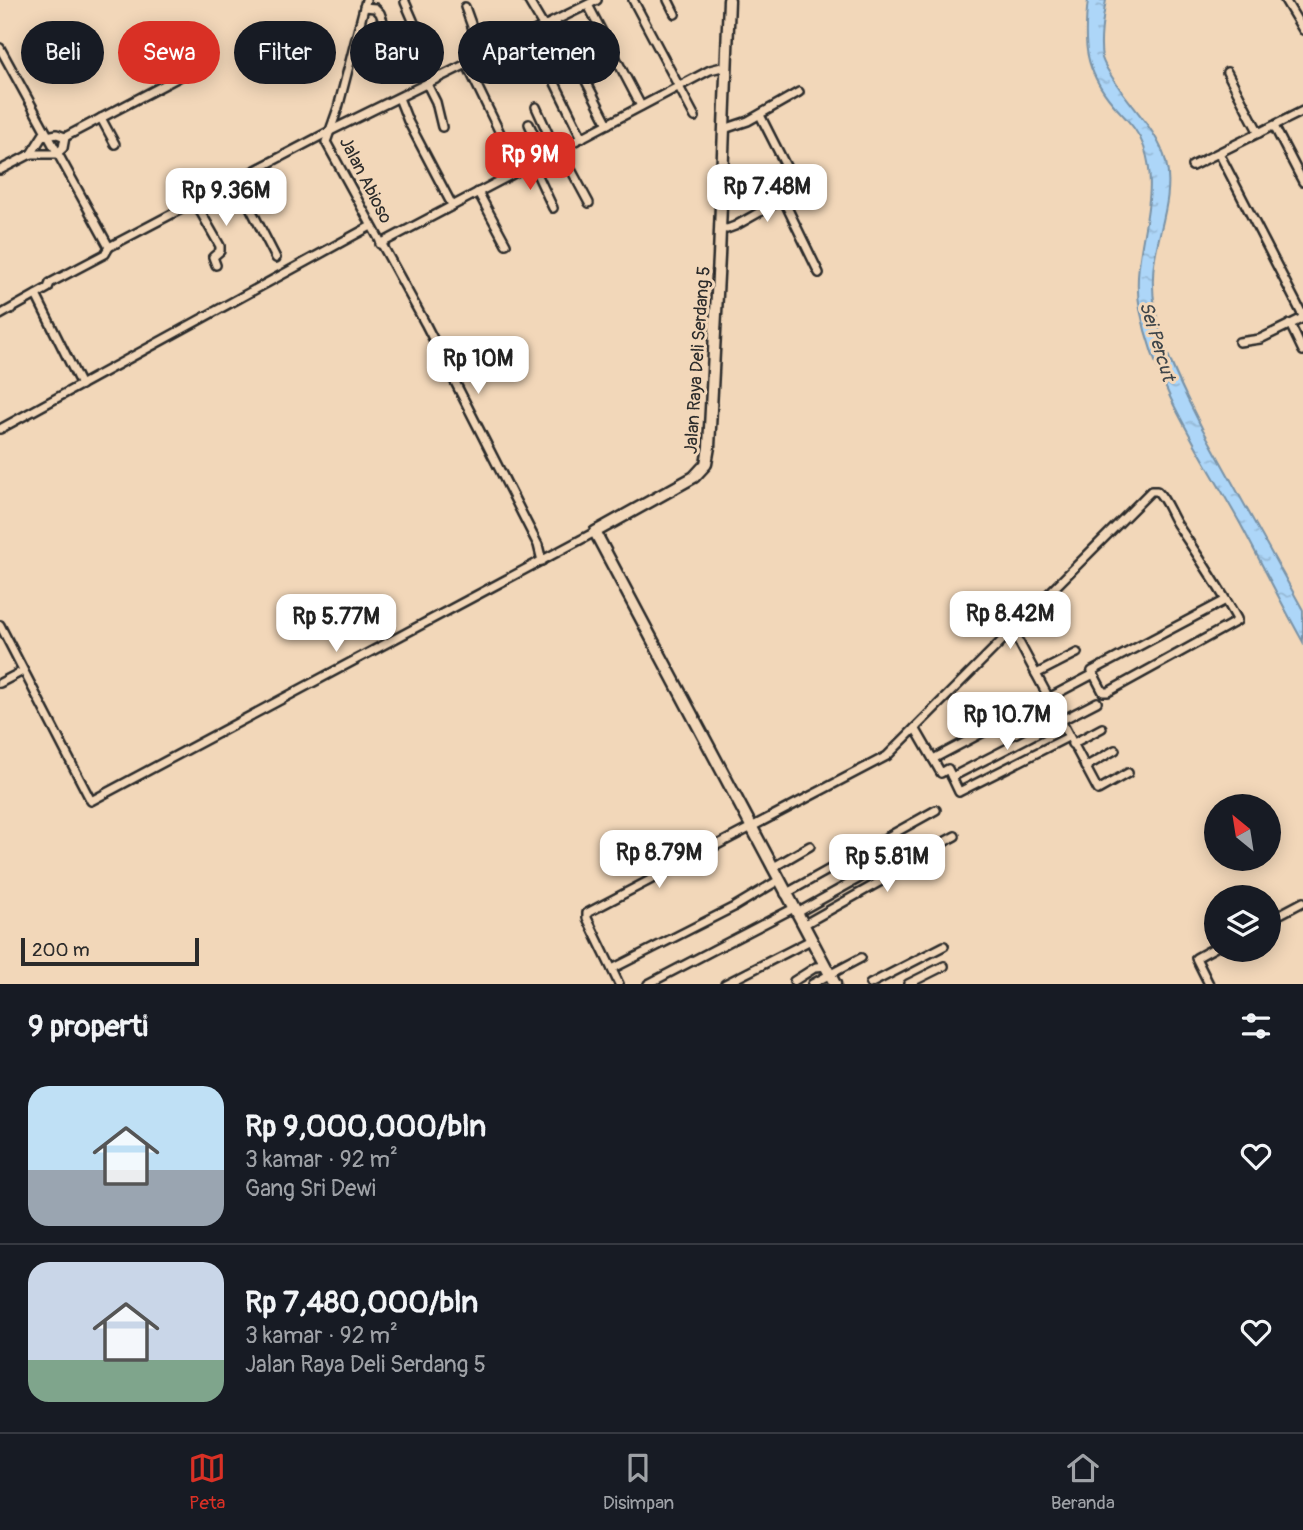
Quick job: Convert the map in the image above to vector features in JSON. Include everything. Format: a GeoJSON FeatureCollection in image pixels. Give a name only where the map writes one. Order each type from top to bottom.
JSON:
{"type":"FeatureCollection","features":[{"type":"Feature","properties":{"kind":"street"},"geometry":{"type":"LineString","coordinates":[[528,0],[540,21]]}},
{"type":"Feature","properties":{"kind":"street"},"geometry":{"type":"LineString","coordinates":[[555,21],[597,0]]}},
{"type":"Feature","properties":{"kind":"street"},"geometry":{"type":"LineString","coordinates":[[633,0],[695,117]]}},
{"type":"Feature","properties":{"kind":"street"},"geometry":{"type":"LineString","coordinates":[[668,0],[675,14]]}},
{"type":"Feature","properties":{"kind":"street","name":"Jalan Raya Deli Serdang 5"},"geometry":{"type":"LineString","coordinates":[[595,533],[694,477],[706,464],[724,129],[722,67],[729,0]]}},
{"type":"Feature","properties":{"kind":"street"},"geometry":{"type":"LineString","coordinates":[[1285,0],[1303,30]]}},
{"type":"Feature","properties":{"kind":"street"},"geometry":{"type":"LineString","coordinates":[[405,2],[413,21]]}},
{"type":"Feature","properties":{"kind":"street"},"geometry":{"type":"LineString","coordinates":[[335,129],[365,4],[375,8],[383,21]]}},
{"type":"Feature","properties":{"kind":"street"},"geometry":{"type":"LineString","coordinates":[[588,5],[641,106]]}},
{"type":"Feature","properties":{"kind":"street"},"geometry":{"type":"LineString","coordinates":[[465,7],[470,21]]}},
{"type":"Feature","properties":{"kind":"street"},"geometry":{"type":"LineString","coordinates":[[0,48],[109,247]]}},
{"type":"Feature","properties":{"kind":"street"},"geometry":{"type":"LineString","coordinates":[[380,244],[679,86],[722,67]]}},
{"type":"Feature","properties":{"kind":"street"},"geometry":{"type":"LineString","coordinates":[[1227,72],[1259,133]]}},
{"type":"Feature","properties":{"kind":"street"},"geometry":{"type":"LineString","coordinates":[[1,166],[31,154],[56,154],[62,148],[65,137],[166,84]]}},
{"type":"Feature","properties":{"kind":"street"},"geometry":{"type":"LineString","coordinates":[[0,315],[48,288],[50,283],[105,254],[109,247],[427,84],[436,102],[442,127]]}},
{"type":"Feature","properties":{"kind":"street"},"geometry":{"type":"LineString","coordinates":[[476,84],[518,170]]}},
{"type":"Feature","properties":{"kind":"street"},"geometry":{"type":"LineString","coordinates":[[555,84],[582,138]]}},
{"type":"Feature","properties":{"kind":"street"},"geometry":{"type":"LineString","coordinates":[[587,84],[608,124]]}},
{"type":"Feature","properties":{"kind":"street"},"geometry":{"type":"LineString","coordinates":[[724,129],[760,115],[800,92]]}},
{"type":"Feature","properties":{"kind":"street"},"geometry":{"type":"LineString","coordinates":[[399,98],[408,121],[452,205]]}},
{"type":"Feature","properties":{"kind":"street"},"geometry":{"type":"LineString","coordinates":[[536,107],[589,203]]}},
{"type":"Feature","properties":{"kind":"street"},"geometry":{"type":"LineString","coordinates":[[1192,166],[1303,111]]}},
{"type":"Feature","properties":{"kind":"street"},"geometry":{"type":"LineString","coordinates":[[760,115],[798,190]]}},
{"type":"Feature","properties":{"kind":"street"},"geometry":{"type":"LineString","coordinates":[[101,118],[115,144]]}},
{"type":"Feature","properties":{"kind":"street"},"geometry":{"type":"LineString","coordinates":[[528,124],[544,157]]}},
{"type":"Feature","properties":{"kind":"street"},"geometry":{"type":"LineString","coordinates":[[1274,126],[1303,182]]}},
{"type":"Feature","properties":{"kind":"street","name":"Jalan Abioso"},"geometry":{"type":"LineString","coordinates":[[335,129],[326,142],[425,323],[538,545],[542,561]]}},
{"type":"Feature","properties":{"kind":"street"},"geometry":{"type":"LineString","coordinates":[[46,134],[65,137]]}},
{"type":"Feature","properties":{"kind":"street"},"geometry":{"type":"LineString","coordinates":[[31,154],[46,134]]}},
{"type":"Feature","properties":{"kind":"street"},"geometry":{"type":"LineString","coordinates":[[1219,153],[1303,317],[1260,339],[1239,342]]}},
{"type":"Feature","properties":{"kind":"street"},"geometry":{"type":"LineString","coordinates":[[532,163],[553,208]]}},
{"type":"Feature","properties":{"kind":"street"},"geometry":{"type":"LineString","coordinates":[[236,180],[276,258]]}},
{"type":"Feature","properties":{"kind":"street"},"geometry":{"type":"LineString","coordinates":[[720,228],[735,226],[806,186]]}},
{"type":"Feature","properties":{"kind":"street"},"geometry":{"type":"LineString","coordinates":[[478,192],[506,244]]}},
{"type":"Feature","properties":{"kind":"street"},"geometry":{"type":"LineString","coordinates":[[783,199],[819,273]]}},
{"type":"Feature","properties":{"kind":"street"},"geometry":{"type":"LineString","coordinates":[[195,202],[220,246],[220,251],[213,257],[216,265]]}},
{"type":"Feature","properties":{"kind":"street"},"geometry":{"type":"LineString","coordinates":[[0,429],[372,226]]}},
{"type":"Feature","properties":{"kind":"street"},"geometry":{"type":"LineString","coordinates":[[36,295],[80,385]]}},
{"type":"Feature","properties":{"kind":"street"},"geometry":{"type":"LineString","coordinates":[[1290,324],[1303,351]]}},
{"type":"Feature","properties":{"kind":"street"},"geometry":{"type":"LineString","coordinates":[[620,984],[587,918],[587,913],[663,871],[883,759],[1151,491],[1161,494],[1175,522],[1212,574],[1227,600],[1237,619],[1236,623],[1108,692],[1103,692],[1092,671],[1227,600]]}},
{"type":"Feature","properties":{"kind":"street"},"geometry":{"type":"LineString","coordinates":[[0,625],[91,801],[595,533],[830,975]]}},
{"type":"Feature","properties":{"kind":"street"},"geometry":{"type":"LineString","coordinates":[[1012,629],[1098,790],[1128,773]]}},
{"type":"Feature","properties":{"kind":"street"},"geometry":{"type":"LineString","coordinates":[[1036,674],[1077,653]]}},
{"type":"Feature","properties":{"kind":"street"},"geometry":{"type":"LineString","coordinates":[[0,683],[23,671]]}},
{"type":"Feature","properties":{"kind":"street"},"geometry":{"type":"LineString","coordinates":[[933,759],[1090,676]]}},
{"type":"Feature","properties":{"kind":"street"},"geometry":{"type":"LineString","coordinates":[[952,777],[1097,702]]}},
{"type":"Feature","properties":{"kind":"street"},"geometry":{"type":"LineString","coordinates":[[915,728],[941,773],[948,769],[959,792],[1102,728]]}},
{"type":"Feature","properties":{"kind":"street"},"geometry":{"type":"LineString","coordinates":[[1085,767],[1115,750]]}},
{"type":"Feature","properties":{"kind":"street"},"geometry":{"type":"LineString","coordinates":[[785,894],[936,810]]}},
{"type":"Feature","properties":{"kind":"street"},"geometry":{"type":"LineString","coordinates":[[803,925],[956,836]]}},
{"type":"Feature","properties":{"kind":"street"},"geometry":{"type":"LineString","coordinates":[[772,868],[810,846]]}},
{"type":"Feature","properties":{"kind":"street"},"geometry":{"type":"LineString","coordinates":[[649,984],[899,856]]}},
{"type":"Feature","properties":{"kind":"street"},"geometry":{"type":"LineString","coordinates":[[612,969],[734,907],[779,880]]}},
{"type":"Feature","properties":{"kind":"street"},"geometry":{"type":"LineString","coordinates":[[1281,914],[1303,902]]}},
{"type":"Feature","properties":{"kind":"street"},"geometry":{"type":"LineString","coordinates":[[725,984],[811,940]]}},
{"type":"Feature","properties":{"kind":"street"},"geometry":{"type":"LineString","coordinates":[[870,984],[944,946]]}},
{"type":"Feature","properties":{"kind":"street"},"geometry":{"type":"LineString","coordinates":[[1204,954],[1196,958],[1209,984]]}},
{"type":"Feature","properties":{"kind":"street"},"geometry":{"type":"LineString","coordinates":[[812,984],[861,958]]}},
{"type":"Feature","properties":{"kind":"street"},"geometry":{"type":"LineString","coordinates":[[908,984],[944,966]]}},
{"type":"Feature","properties":{"kind":"street"},"geometry":{"type":"LineString","coordinates":[[794,981],[816,967],[830,975]]}},
{"type":"Feature","properties":{"kind":"water","name":"Sei Percut"},"geometry":{"type":"Polygon","coordinates":[[[1088,0],[1106,0],[1101,36],[1103,61],[1157,139],[1166,162],[1167,198],[1153,279],[1154,302],[1165,346],[1202,428],[1303,610],[1303,642],[1182,421],[1147,339],[1138,289],[1150,187],[1149,167],[1138,135],[1103,91],[1091,67],[1086,42],[1088,0]]]}}]}
